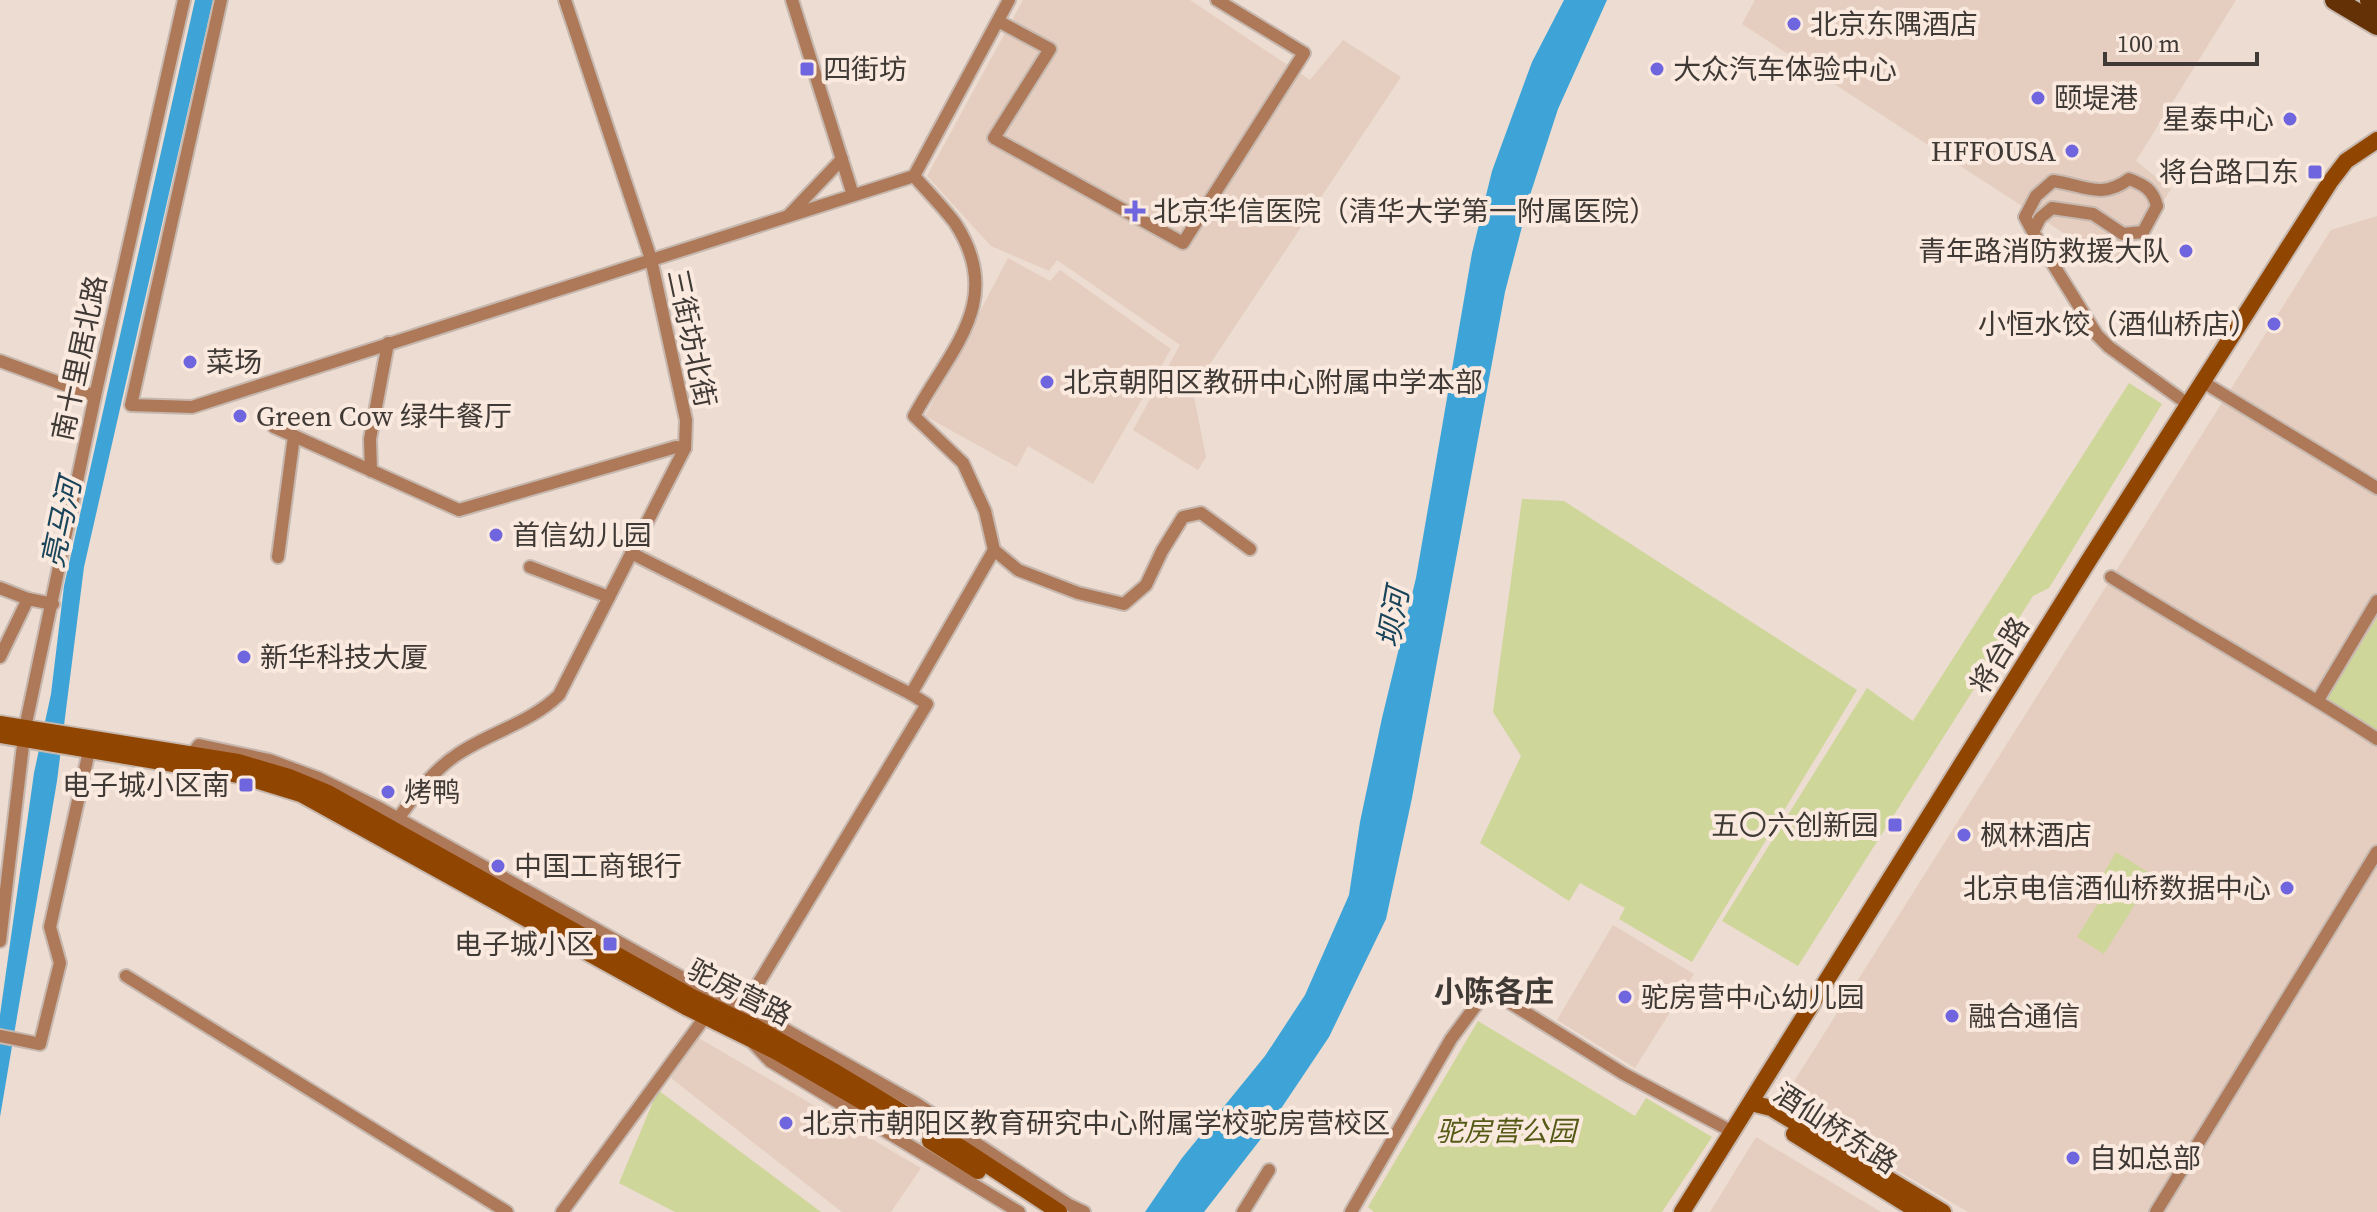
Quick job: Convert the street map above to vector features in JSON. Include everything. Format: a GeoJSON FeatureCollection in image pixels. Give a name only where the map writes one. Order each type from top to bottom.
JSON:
{"type":"FeatureCollection","features":[{"type":"Feature","properties":{"kind":"main road"},"geometry":{"type":"LineString","coordinates":[[2335,0],[2377,25]]}},
{"type":"Feature","properties":{"kind":"main road"},"geometry":{"type":"LineString","coordinates":[[2370,0],[2377,4]]}},
{"type":"Feature","properties":{"kind":"street","name":"南十里居北路"},"geometry":{"type":"LineString","coordinates":[[0,941],[24,734],[95,396],[184,0]]}},
{"type":"Feature","properties":{"kind":"street"},"geometry":{"type":"LineString","coordinates":[[221,0],[131,405],[192,407],[914,176],[1009,0]]}},
{"type":"Feature","properties":{"kind":"street","name":"三街坊北街"},"geometry":{"type":"LineString","coordinates":[[392,828],[429,781],[457,754],[542,711],[559,695],[685,448],[686,420],[651,259],[565,0]]}},
{"type":"Feature","properties":{"kind":"street"},"geometry":{"type":"LineString","coordinates":[[792,0],[853,195]]}},
{"type":"Feature","properties":{"kind":"street"},"geometry":{"type":"LineString","coordinates":[[998,21],[1050,49],[994,138],[1183,243],[1304,53],[1217,0]]}},
{"type":"Feature","properties":{"kind":"street","name":"将台路"},"geometry":{"type":"LineString","coordinates":[[1682,1212],[2089,560],[2335,174],[2346,161],[2377,140]]}},
{"type":"Feature","properties":{"kind":"street"},"geometry":{"type":"LineString","coordinates":[[786,219],[842,159]]}},
{"type":"Feature","properties":{"kind":"street"},"geometry":{"type":"LineString","coordinates":[[914,176],[954,223],[975,264],[976,302],[956,349],[914,416],[963,463],[985,511],[994,550],[1018,570],[1078,593],[1124,604],[1146,585],[1183,517],[1201,513],[1250,549]]}},
{"type":"Feature","properties":{"kind":"street"},"geometry":{"type":"LineString","coordinates":[[2033,232],[2040,218],[2052,208],[2093,214],[2123,234],[2143,232],[2157,206],[2154,195],[2144,185],[2129,179],[2117,188],[2096,192],[2076,184],[2053,181],[2036,196],[2025,217],[2033,232],[2097,335],[2189,405]]}},
{"type":"Feature","properties":{"kind":"street"},"geometry":{"type":"LineString","coordinates":[[371,471],[370,439],[388,343]]}},
{"type":"Feature","properties":{"kind":"street"},"geometry":{"type":"LineString","coordinates":[[0,361],[95,396]]}},
{"type":"Feature","properties":{"kind":"street"},"geometry":{"type":"LineString","coordinates":[[2203,382],[2377,488]]}},
{"type":"Feature","properties":{"kind":"street"},"geometry":{"type":"LineString","coordinates":[[274,427],[459,510],[676,447],[685,448]]}},
{"type":"Feature","properties":{"kind":"street"},"geometry":{"type":"LineString","coordinates":[[278,557],[294,436]]}},
{"type":"Feature","properties":{"kind":"street"},"geometry":{"type":"LineString","coordinates":[[911,694],[994,550]]}},
{"type":"Feature","properties":{"kind":"street"},"geometry":{"type":"LineString","coordinates":[[631,553],[927,704],[740,1013]]}},
{"type":"Feature","properties":{"kind":"street"},"geometry":{"type":"LineString","coordinates":[[530,567],[609,597]]}},
{"type":"Feature","properties":{"kind":"street"},"geometry":{"type":"LineString","coordinates":[[2111,577],[2207,637],[2318,700],[2377,739]]}},
{"type":"Feature","properties":{"kind":"street"},"geometry":{"type":"LineString","coordinates":[[0,588],[28,599],[53,604]]}},
{"type":"Feature","properties":{"kind":"street"},"geometry":{"type":"LineString","coordinates":[[0,657],[28,599]]}},
{"type":"Feature","properties":{"kind":"street"},"geometry":{"type":"LineString","coordinates":[[2318,700],[2377,601]]}},
{"type":"Feature","properties":{"kind":"street"},"geometry":{"type":"LineString","coordinates":[[0,724],[24,734]]}},
{"type":"Feature","properties":{"kind":"street"},"geometry":{"type":"LineString","coordinates":[[0,735],[24,734],[90,745],[267,782],[392,828]]}},
{"type":"Feature","properties":{"kind":"street"},"geometry":{"type":"LineString","coordinates":[[90,745],[238,762],[289,777],[328,793],[917,1104],[1084,1212]]}},
{"type":"Feature","properties":{"kind":"street"},"geometry":{"type":"LineString","coordinates":[[0,1036],[40,1044],[60,963],[50,927],[90,745]]}},
{"type":"Feature","properties":{"kind":"street","name":"驼房营路"},"geometry":{"type":"LineString","coordinates":[[392,828],[920,1135],[1044,1212]]}},
{"type":"Feature","properties":{"kind":"street"},"geometry":{"type":"LineString","coordinates":[[2156,1212],[2377,852]]}},
{"type":"Feature","properties":{"kind":"street"},"geometry":{"type":"LineString","coordinates":[[126,976],[507,1212]]}},
{"type":"Feature","properties":{"kind":"street"},"geometry":{"type":"LineString","coordinates":[[1351,1212],[1451,1039],[1488,989],[1624,1074],[1733,1132]]}},
{"type":"Feature","properties":{"kind":"street"},"geometry":{"type":"LineString","coordinates":[[562,1212],[709,1012]]}},
{"type":"Feature","properties":{"kind":"street","name":"驼房营路"},"geometry":{"type":"LineString","coordinates":[[709,1012],[740,1013],[960,1147],[1059,1212]]}},
{"type":"Feature","properties":{"kind":"street"},"geometry":{"type":"LineString","coordinates":[[746,1035],[770,1061],[1019,1212]]}},
{"type":"Feature","properties":{"kind":"street","name":"酒仙桥东路"},"geometry":{"type":"LineString","coordinates":[[1751,1103],[1764,1116],[1919,1212]]}},
{"type":"Feature","properties":{"kind":"street","name":"酒仙桥东路"},"geometry":{"type":"LineString","coordinates":[[1751,1103],[1771,1108],[1943,1212]]}},
{"type":"Feature","properties":{"kind":"street"},"geometry":{"type":"LineString","coordinates":[[1243,1212],[1269,1170]]}},
{"type":"Feature","properties":{"kind":"shaded area","name":"北京华信医院（清华大学第一附属医院）"},"geometry":{"type":"Polygon","coordinates":[[[1023,0],[1190,0],[1310,80],[1343,40],[1401,77],[1192,387],[1206,457],[1198,470],[1133,430],[1180,345],[1057,260],[1049,271],[991,246],[927,176],[1023,0]]]}},
{"type":"Feature","properties":{"kind":"shaded area","name":"颐堤港"},"geometry":{"type":"Polygon","coordinates":[[[1755,0],[2236,0],[2136,161],[2171,189],[2119,269],[1742,24],[1755,0]]]}},
{"type":"Feature","properties":{"kind":"shaded area"},"geometry":{"type":"Polygon","coordinates":[[[2377,216],[2377,1212],[1968,1212],[1781,1102],[2331,230],[2377,216]]]}},
{"type":"Feature","properties":{"kind":"shaded area","name":"北京朝阳区教研中心附属中学本部"},"geometry":{"type":"Polygon","coordinates":[[[1008,258],[1050,281],[1060,270],[1171,349],[1093,484],[1028,446],[1017,467],[925,416],[1008,258]]]}},
{"type":"Feature","properties":{"kind":"shaded area","name":"驼房营中心幼儿园"},"geometry":{"type":"Polygon","coordinates":[[[1613,925],[1694,974],[1635,1068],[1557,1020],[1613,925]]]}},
{"type":"Feature","properties":{"kind":"shaded area","name":"北京市朝阳区教育研究中心附属学校驼房营校区"},"geometry":{"type":"Polygon","coordinates":[[[697,1037],[921,1168],[891,1212],[842,1212],[671,1078],[697,1037]]]}},
{"type":"Feature","properties":{"kind":"shaded area"},"geometry":{"type":"Polygon","coordinates":[[[1756,1137],[1881,1212],[1710,1212],[1756,1137]]]}},
{"type":"Feature","properties":{"kind":"green space"},"geometry":{"type":"Polygon","coordinates":[[[2129,383],[2162,404],[2049,588],[2033,596],[1798,966],[1722,921],[1867,688],[1913,721],[2129,383]]]}},
{"type":"Feature","properties":{"kind":"green space"},"geometry":{"type":"Polygon","coordinates":[[[1522,499],[1564,501],[1857,690],[1692,962],[1619,919],[1625,908],[1580,883],[1569,901],[1480,843],[1521,756],[1493,712],[1522,499]]]}},
{"type":"Feature","properties":{"kind":"green space"},"geometry":{"type":"Polygon","coordinates":[[[2377,618],[2377,730],[2327,699],[2377,618]]]}},
{"type":"Feature","properties":{"kind":"green space"},"geometry":{"type":"Polygon","coordinates":[[[2116,852],[2154,876],[2139,899],[2102,876],[2116,852]]]}},
{"type":"Feature","properties":{"kind":"green space"},"geometry":{"type":"Polygon","coordinates":[[[2110,884],[2137,901],[2104,954],[2077,937],[2110,884]]]}},
{"type":"Feature","properties":{"kind":"green space","name":"驼房营公园"},"geometry":{"type":"Polygon","coordinates":[[[1478,1021],[1635,1116],[1646,1098],[1712,1137],[1662,1212],[1374,1212],[1368,1207],[1478,1021]]]}},
{"type":"Feature","properties":{"kind":"green space"},"geometry":{"type":"Polygon","coordinates":[[[658,1090],[821,1212],[675,1212],[619,1183],[658,1090]]]}},
{"type":"Feature","properties":{"kind":"water"},"geometry":{"type":"Polygon","coordinates":[[[195,0],[213,0],[84,567],[57,781],[0,1117],[0,1015],[34,773],[51,694],[64,586],[195,0]]]}},
{"type":"Feature","properties":{"kind":"water"},"geometry":{"type":"Polygon","coordinates":[[[1564,0],[1607,0],[1558,109],[1531,192],[1505,292],[1412,798],[1386,919],[1329,1037],[1260,1140],[1204,1212],[1145,1212],[1182,1158],[1265,1056],[1305,995],[1349,895],[1360,822],[1416,578],[1472,253],[1492,171],[1532,62],[1564,0]]]}},
{"type":"Feature","properties":{"kind":"place","name":"北京东隅酒店"},"geometry":{"type":"Point","coordinates":[1794,24]}},
{"type":"Feature","properties":{"kind":"place","name":"四街坊"},"geometry":{"type":"Point","coordinates":[807,69]}},
{"type":"Feature","properties":{"kind":"place","name":"大众汽车体验中心"},"geometry":{"type":"Point","coordinates":[1657,69]}},
{"type":"Feature","properties":{"kind":"place","name":"颐堤港"},"geometry":{"type":"Point","coordinates":[2038,98]}},
{"type":"Feature","properties":{"kind":"place","name":"星泰中心"},"geometry":{"type":"Point","coordinates":[2290,119]}},
{"type":"Feature","properties":{"kind":"place","name":"HFFOUSA"},"geometry":{"type":"Point","coordinates":[2072,151]}},
{"type":"Feature","properties":{"kind":"place","name":"将台路口东"},"geometry":{"type":"Point","coordinates":[2315,172]}},
{"type":"Feature","properties":{"kind":"place","name":"北京华信医院（清华大学第一附属医院）"},"geometry":{"type":"Point","coordinates":[1135,211]}},
{"type":"Feature","properties":{"kind":"place","name":"青年路消防救援大队"},"geometry":{"type":"Point","coordinates":[2186,251]}},
{"type":"Feature","properties":{"kind":"place","name":"小恒水饺（酒仙桥店）"},"geometry":{"type":"Point","coordinates":[2274,324]}},
{"type":"Feature","properties":{"kind":"place","name":"菜场"},"geometry":{"type":"Point","coordinates":[190,362]}},
{"type":"Feature","properties":{"kind":"place","name":"北京朝阳区教研中心附属中学本部"},"geometry":{"type":"Point","coordinates":[1047,382]}},
{"type":"Feature","properties":{"kind":"place","name":"Green Cow 绿牛餐厅"},"geometry":{"type":"Point","coordinates":[240,416]}},
{"type":"Feature","properties":{"kind":"place","name":"首信幼儿园"},"geometry":{"type":"Point","coordinates":[496,535]}},
{"type":"Feature","properties":{"kind":"place","name":"新华科技大厦"},"geometry":{"type":"Point","coordinates":[244,657]}},
{"type":"Feature","properties":{"kind":"place","name":"电子城小区南"},"geometry":{"type":"Point","coordinates":[246,785]}},
{"type":"Feature","properties":{"kind":"place","name":"烤鸭"},"geometry":{"type":"Point","coordinates":[388,792]}},
{"type":"Feature","properties":{"kind":"place","name":"五〇六创新园"},"geometry":{"type":"Point","coordinates":[1895,825]}},
{"type":"Feature","properties":{"kind":"place","name":"枫林酒店"},"geometry":{"type":"Point","coordinates":[1964,835]}},
{"type":"Feature","properties":{"kind":"place","name":"中国工商银行"},"geometry":{"type":"Point","coordinates":[498,866]}},
{"type":"Feature","properties":{"kind":"place","name":"北京电信酒仙桥数据中心"},"geometry":{"type":"Point","coordinates":[2287,888]}},
{"type":"Feature","properties":{"kind":"place","name":"电子城小区"},"geometry":{"type":"Point","coordinates":[610,944]}},
{"type":"Feature","properties":{"kind":"place","name":"驼房营中心幼儿园"},"geometry":{"type":"Point","coordinates":[1625,997]}},
{"type":"Feature","properties":{"kind":"place","name":"融合通信"},"geometry":{"type":"Point","coordinates":[1952,1016]}},
{"type":"Feature","properties":{"kind":"place","name":"北京市朝阳区教育研究中心附属学校驼房营校区"},"geometry":{"type":"Point","coordinates":[786,1123]}},
{"type":"Feature","properties":{"kind":"place","name":"自如总部"},"geometry":{"type":"Point","coordinates":[2073,1158]}},
{"type":"Feature","properties":{"kind":"district","name":"小陈各庄"},"geometry":{"type":"Point","coordinates":[1494,991]}},
{"type":"Feature","properties":{"kind":"water label","name":"亮马河"},"geometry":{"type":"Point","coordinates":[61,523]}},
{"type":"Feature","properties":{"kind":"water label","name":"坝河"},"geometry":{"type":"Point","coordinates":[1393,618]}}]}
